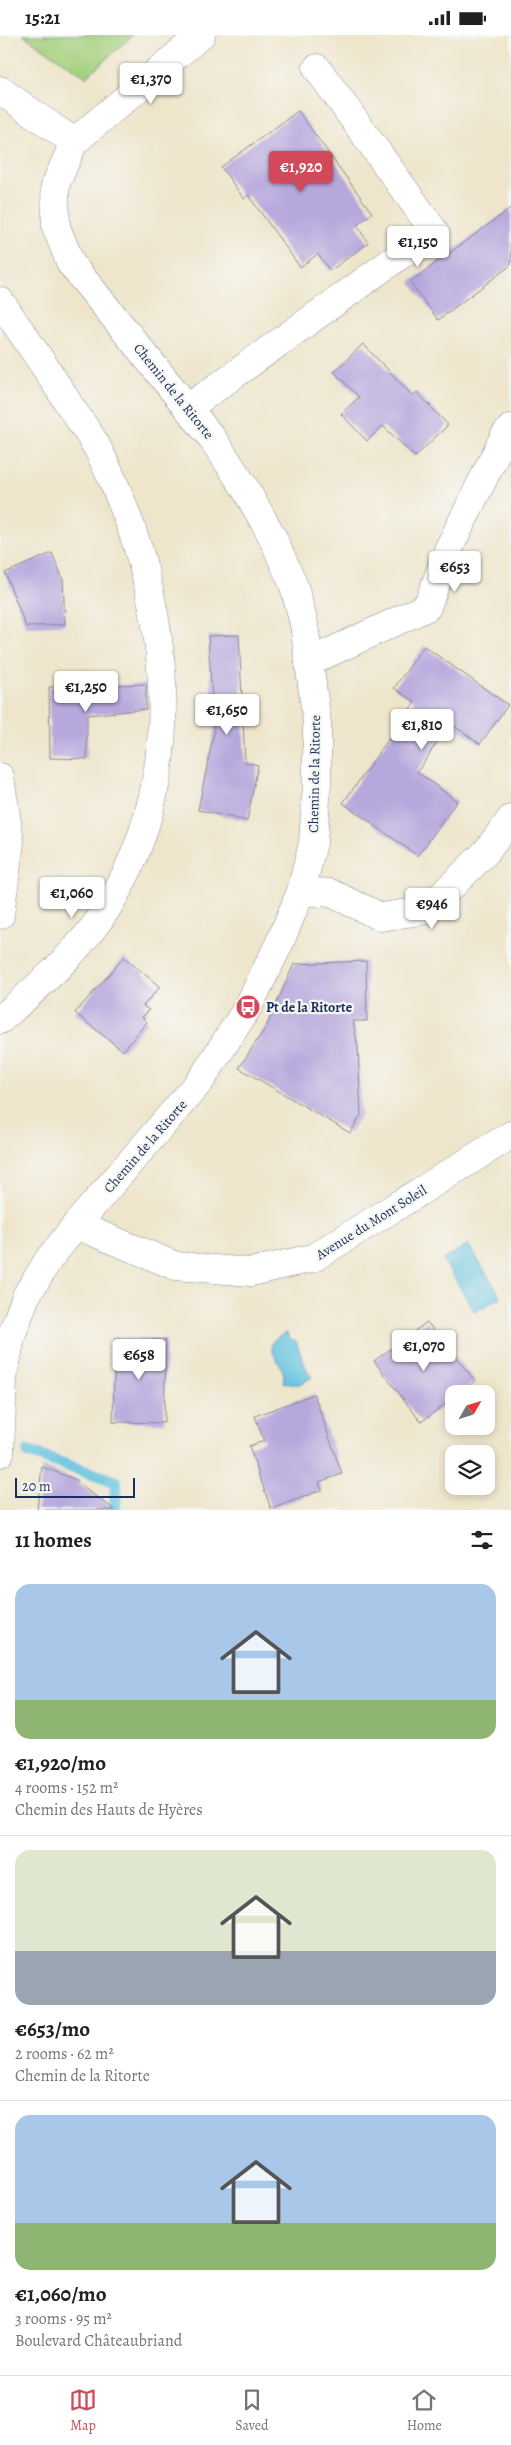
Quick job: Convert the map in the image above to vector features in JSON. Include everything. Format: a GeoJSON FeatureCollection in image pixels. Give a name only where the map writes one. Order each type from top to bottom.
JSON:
{"type":"FeatureCollection","features":[{"type":"Feature","properties":{"kind":"street"},"geometry":{"type":"LineString","coordinates":[[0,90],[74,142],[201,35]]}},
{"type":"Feature","properties":{"kind":"street"},"geometry":{"type":"LineString","coordinates":[[188,408],[434,231],[317,68]]}},
{"type":"Feature","properties":{"kind":"street","name":"Chemin de la Ritorte"},"geometry":{"type":"LineString","coordinates":[[0,1453],[3,1378],[11,1337],[26,1296],[49,1259],[76,1225],[201,1080],[248,1007],[280,941],[301,891],[313,843],[317,784],[317,723],[310,662],[304,624],[294,586],[272,536],[236,473],[212,438],[71,263],[56,227],[55,186],[74,142]]}},
{"type":"Feature","properties":{"kind":"street"},"geometry":{"type":"LineString","coordinates":[[0,301],[98,449],[126,513],[159,637],[164,702],[160,758],[148,820],[130,868],[108,906],[78,946],[32,992],[0,1020]]}},
{"type":"Feature","properties":{"kind":"street"},"geometry":{"type":"LineString","coordinates":[[310,662],[427,607],[448,550],[505,435],[511,428]]}},
{"type":"Feature","properties":{"kind":"street"},"geometry":{"type":"LineString","coordinates":[[0,777],[10,842],[0,915]]}},
{"type":"Feature","properties":{"kind":"street"},"geometry":{"type":"LineString","coordinates":[[301,891],[330,893],[381,917],[427,910],[486,852],[511,819]]}},
{"type":"Feature","properties":{"kind":"street","name":"Avenue du Mont Soleil"},"geometry":{"type":"LineString","coordinates":[[76,1225],[176,1266],[251,1272],[313,1258],[511,1135]]}},
{"type":"Feature","properties":{"kind":"green space"},"geometry":{"type":"Polygon","coordinates":[[[23,35],[133,35],[86,77],[23,35]]]}},
{"type":"Feature","properties":{"kind":"water"},"geometry":{"type":"Polygon","coordinates":[[[468,1244],[501,1297],[475,1312],[443,1260],[468,1244]]]}},
{"type":"Feature","properties":{"kind":"water"},"geometry":{"type":"Polygon","coordinates":[[[287,1333],[290,1339],[296,1341],[307,1371],[312,1377],[305,1382],[291,1384],[283,1382],[284,1375],[274,1355],[272,1343],[287,1333]]]}},
{"type":"Feature","properties":{"kind":"building"},"geometry":{"type":"Polygon","coordinates":[[[298,111],[372,213],[357,225],[368,243],[330,271],[318,254],[300,267],[248,195],[244,199],[221,167],[298,111]]]}},
{"type":"Feature","properties":{"kind":"building"},"geometry":{"type":"Polygon","coordinates":[[[511,208],[511,265],[438,320],[410,282],[511,208]]]}},
{"type":"Feature","properties":{"kind":"building"},"geometry":{"type":"Polygon","coordinates":[[[363,344],[413,396],[417,392],[448,425],[415,457],[383,426],[367,441],[341,414],[359,397],[334,372],[363,344]]]}},
{"type":"Feature","properties":{"kind":"building"},"geometry":{"type":"Polygon","coordinates":[[[52,553],[63,579],[65,624],[26,627],[5,573],[52,553]]]}},
{"type":"Feature","properties":{"kind":"building"},"geometry":{"type":"Polygon","coordinates":[[[239,635],[245,762],[258,765],[247,821],[198,810],[214,732],[208,636],[239,635]]]}},
{"type":"Feature","properties":{"kind":"building"},"geometry":{"type":"Polygon","coordinates":[[[424,646],[508,705],[480,744],[450,723],[417,772],[457,801],[418,856],[343,803],[415,702],[394,688],[424,646]]]}},
{"type":"Feature","properties":{"kind":"building"},"geometry":{"type":"Polygon","coordinates":[[[146,684],[146,709],[87,715],[87,759],[50,758],[49,687],[146,684]]]}},
{"type":"Feature","properties":{"kind":"building"},"geometry":{"type":"Polygon","coordinates":[[[124,957],[160,987],[143,1006],[149,1010],[142,1017],[147,1022],[123,1051],[75,1013],[124,957]]]}},
{"type":"Feature","properties":{"kind":"building"},"geometry":{"type":"Polygon","coordinates":[[[366,961],[367,1021],[353,1021],[358,1048],[361,1115],[350,1133],[239,1068],[267,1025],[294,964],[366,961]]]}},
{"type":"Feature","properties":{"kind":"building"},"geometry":{"type":"Polygon","coordinates":[[[427,1322],[475,1381],[470,1385],[445,1385],[445,1405],[421,1422],[374,1361],[427,1322]]]}},
{"type":"Feature","properties":{"kind":"building"},"geometry":{"type":"Polygon","coordinates":[[[115,1338],[166,1340],[164,1423],[113,1422],[115,1338]]]}},
{"type":"Feature","properties":{"kind":"building"},"geometry":{"type":"Polygon","coordinates":[[[314,1394],[342,1474],[319,1482],[322,1490],[271,1509],[249,1446],[264,1441],[255,1416],[314,1394]]]}},
{"type":"Feature","properties":{"kind":"building"},"geometry":{"type":"Polygon","coordinates":[[[42,1467],[77,1480],[77,1483],[115,1510],[37,1510],[42,1467]]]}},
{"type":"Feature","properties":{"kind":"waterway"},"geometry":{"type":"LineString","coordinates":[[28,1452],[116,1482],[115,1510]]}},
{"type":"Feature","properties":{"kind":"place","name":"Pt de la Ritorte"},"geometry":{"type":"Point","coordinates":[248,1007]}}]}
